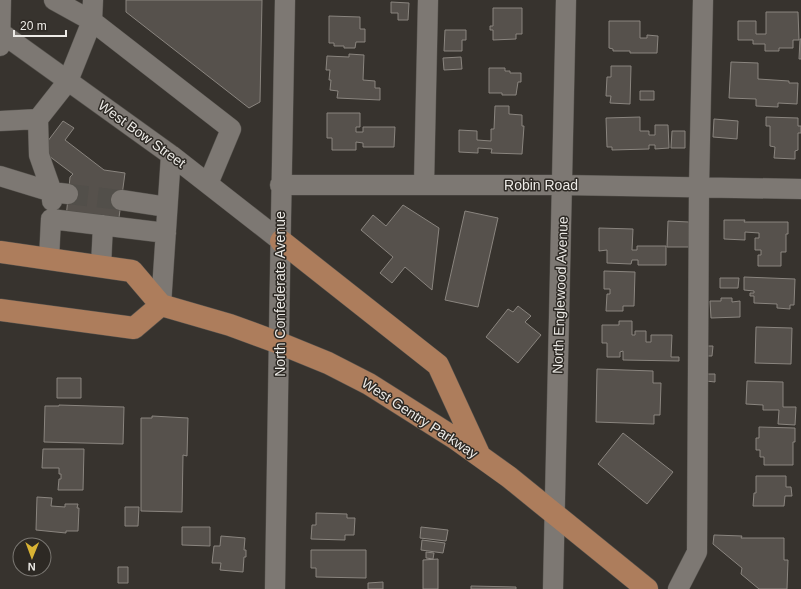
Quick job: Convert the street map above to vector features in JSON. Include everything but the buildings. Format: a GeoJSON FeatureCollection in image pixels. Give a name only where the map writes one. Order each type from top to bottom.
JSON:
{"type":"FeatureCollection","features":[{"type":"Feature","properties":{"kind":"main road"},"geometry":{"type":"LineString","coordinates":[[281,241],[438,365],[479,455]]}},
{"type":"Feature","properties":{"kind":"main road"},"geometry":{"type":"LineString","coordinates":[[0,252],[132,271],[161,305],[134,328],[0,310]]}},
{"type":"Feature","properties":{"kind":"main road","name":"West Gentry Parkway"},"geometry":{"type":"LineString","coordinates":[[161,305],[230,325],[279,342],[328,363],[370,384],[456,438],[509,477],[647,589]]}},
{"type":"Feature","properties":{"kind":"street"},"geometry":{"type":"LineString","coordinates":[[0,46],[1,0]]}},
{"type":"Feature","properties":{"kind":"street"},"geometry":{"type":"LineString","coordinates":[[54,0],[92,22],[232,129],[208,184]]}},
{"type":"Feature","properties":{"kind":"street"},"geometry":{"type":"LineString","coordinates":[[49,259],[51,219],[60,193],[39,155],[38,119],[68,81],[92,22],[93,0]]}},
{"type":"Feature","properties":{"kind":"street","name":"North Confederate Avenue"},"geometry":{"type":"LineString","coordinates":[[276,589],[281,241],[280,185],[285,0]]}},
{"type":"Feature","properties":{"kind":"street"},"geometry":{"type":"LineString","coordinates":[[424,185],[428,0]]}},
{"type":"Feature","properties":{"kind":"street","name":"North Englewood Avenue"},"geometry":{"type":"LineString","coordinates":[[553,589],[566,0]]}},
{"type":"Feature","properties":{"kind":"street"},"geometry":{"type":"LineString","coordinates":[[678,589],[697,552],[699,188],[704,0]]}},
{"type":"Feature","properties":{"kind":"street","name":"West Bow Street"},"geometry":{"type":"LineString","coordinates":[[0,32],[171,154],[281,241]]}},
{"type":"Feature","properties":{"kind":"street"},"geometry":{"type":"LineString","coordinates":[[0,121],[38,119]]}},
{"type":"Feature","properties":{"kind":"street"},"geometry":{"type":"LineString","coordinates":[[161,305],[171,154]]}},
{"type":"Feature","properties":{"kind":"street"},"geometry":{"type":"LineString","coordinates":[[0,176],[60,193]]}},
{"type":"Feature","properties":{"kind":"street","name":"Robin Road"},"geometry":{"type":"LineString","coordinates":[[280,185],[563,185],[801,189]]}},
{"type":"Feature","properties":{"kind":"street"},"geometry":{"type":"LineString","coordinates":[[121,200],[167,207]]}},
{"type":"Feature","properties":{"kind":"street"},"geometry":{"type":"LineString","coordinates":[[51,219],[166,233]]}},
{"type":"Feature","properties":{"kind":"street"},"geometry":{"type":"LineString","coordinates":[[101,266],[103,225]]}},
{"type":"Feature","properties":{"kind":"tunnel"},"geometry":{"type":"LineString","coordinates":[[68,194],[121,200]]}}]}
